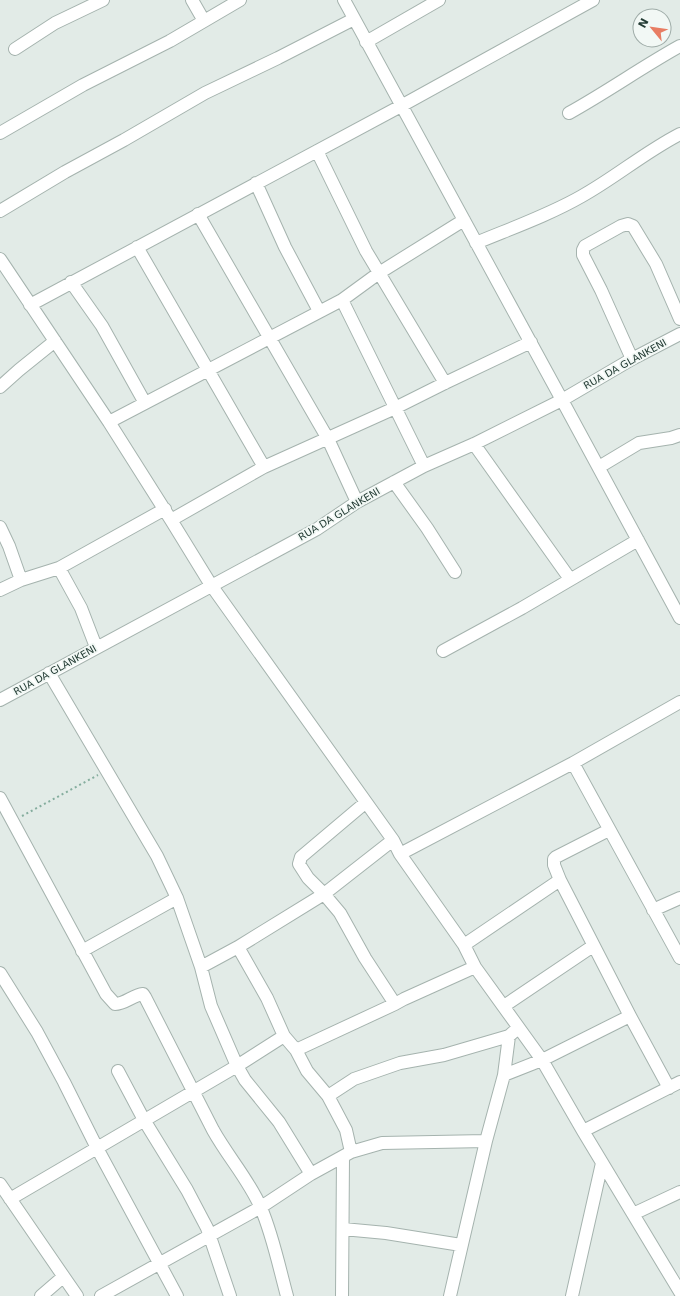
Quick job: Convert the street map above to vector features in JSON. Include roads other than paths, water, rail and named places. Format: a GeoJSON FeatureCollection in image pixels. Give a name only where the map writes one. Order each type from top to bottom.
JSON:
{"type":"FeatureCollection","features":[{"type":"Feature","properties":{"kind":"street"},"geometry":{"type":"LineString","coordinates":[[15,49],[55,23],[103,0]]}},
{"type":"Feature","properties":{"kind":"street"},"geometry":{"type":"LineString","coordinates":[[192,0],[204,21]]}},
{"type":"Feature","properties":{"kind":"street"},"geometry":{"type":"LineString","coordinates":[[0,133],[83,85],[170,41],[240,0]]}},
{"type":"Feature","properties":{"kind":"street"},"geometry":{"type":"LineString","coordinates":[[344,0],[680,618]]}},
{"type":"Feature","properties":{"kind":"street"},"geometry":{"type":"LineString","coordinates":[[366,42],[439,0]]}},
{"type":"Feature","properties":{"kind":"street"},"geometry":{"type":"LineString","coordinates":[[30,304],[401,106],[588,1]]}},
{"type":"Feature","properties":{"kind":"street"},"geometry":{"type":"LineString","coordinates":[[0,211],[65,172],[205,93],[354,19]]}},
{"type":"Feature","properties":{"kind":"street"},"geometry":{"type":"LineString","coordinates":[[569,113],[680,46]]}},
{"type":"Feature","properties":{"kind":"street"},"geometry":{"type":"LineString","coordinates":[[476,243],[581,197],[606,182],[630,164],[666,141],[680,134]]}},
{"type":"Feature","properties":{"kind":"street"},"geometry":{"type":"LineString","coordinates":[[317,151],[366,251],[445,383]]}},
{"type":"Feature","properties":{"kind":"street"},"geometry":{"type":"LineString","coordinates":[[256,183],[285,247],[319,311]]}},
{"type":"Feature","properties":{"kind":"street"},"geometry":{"type":"LineString","coordinates":[[198,214],[328,439],[357,502]]}},
{"type":"Feature","properties":{"kind":"street"},"geometry":{"type":"LineString","coordinates":[[109,422],[342,300],[379,273],[464,220]]}},
{"type":"Feature","properties":{"kind":"street"},"geometry":{"type":"LineString","coordinates":[[632,359],[601,290],[583,255],[585,246],[621,226],[628,224],[633,226],[656,264],[680,319]]}},
{"type":"Feature","properties":{"kind":"street"},"geometry":{"type":"LineString","coordinates":[[137,247],[264,467]]}},
{"type":"Feature","properties":{"kind":"street"},"geometry":{"type":"LineString","coordinates":[[0,259],[109,422],[172,520],[211,585],[365,803],[393,840],[400,854],[464,945],[476,967],[504,1006],[513,1032],[542,1060],[582,1131],[680,1292]]}},
{"type":"Feature","properties":{"kind":"street"},"geometry":{"type":"LineString","coordinates":[[71,282],[102,326],[145,403]]}},
{"type":"Feature","properties":{"kind":"street"},"geometry":{"type":"LineString","coordinates":[[342,300],[424,466]]}},
{"type":"Feature","properties":{"kind":"street","name":"RUA DA GLANKENI"},"geometry":{"type":"LineString","coordinates":[[0,700],[317,529],[357,502],[394,482],[424,466],[474,444],[562,400],[632,359],[680,334]]}},
{"type":"Feature","properties":{"kind":"street"},"geometry":{"type":"LineString","coordinates":[[0,387],[55,341]]}},
{"type":"Feature","properties":{"kind":"street"},"geometry":{"type":"LineString","coordinates":[[172,520],[264,467],[395,408],[531,342]]}},
{"type":"Feature","properties":{"kind":"street"},"geometry":{"type":"LineString","coordinates":[[599,467],[639,443],[671,438],[680,435]]}},
{"type":"Feature","properties":{"kind":"street"},"geometry":{"type":"LineString","coordinates":[[474,444],[570,580]]}},
{"type":"Feature","properties":{"kind":"street"},"geometry":{"type":"LineString","coordinates":[[394,482],[427,528],[455,572]]}},
{"type":"Feature","properties":{"kind":"street"},"geometry":{"type":"LineString","coordinates":[[0,590],[21,580],[58,568],[165,509]]}},
{"type":"Feature","properties":{"kind":"street"},"geometry":{"type":"LineString","coordinates":[[0,527],[9,546],[21,580]]}},
{"type":"Feature","properties":{"kind":"street"},"geometry":{"type":"LineString","coordinates":[[444,650],[522,608],[638,540]]}},
{"type":"Feature","properties":{"kind":"street"},"geometry":{"type":"LineString","coordinates":[[58,568],[81,608],[96,647]]}},
{"type":"Feature","properties":{"kind":"street"},"geometry":{"type":"LineString","coordinates":[[49,673],[157,856],[177,898],[200,967],[210,1006],[237,1066],[245,1080],[279,1122],[311,1174]]}},
{"type":"Feature","properties":{"kind":"street"},"geometry":{"type":"LineString","coordinates":[[400,854],[573,763],[680,702]]}},
{"type":"Feature","properties":{"kind":"street"},"geometry":{"type":"LineString","coordinates":[[573,763],[680,958]]}},
{"type":"Feature","properties":{"kind":"street"},"geometry":{"type":"LineString","coordinates":[[0,798],[82,951],[111,1001],[115,1004],[121,1004],[135,996],[143,994],[212,1130],[241,1172],[261,1207],[270,1231],[287,1296]]}},
{"type":"Feature","properties":{"kind":"street"},"geometry":{"type":"LineString","coordinates":[[365,803],[299,859],[299,864],[308,878],[340,913],[365,958],[395,1004]]}},
{"type":"Feature","properties":{"kind":"street"},"geometry":{"type":"LineString","coordinates":[[609,830],[556,857],[554,859],[554,864],[560,880],[593,946],[668,1088]]}},
{"type":"Feature","properties":{"kind":"street"},"geometry":{"type":"LineString","coordinates":[[200,967],[238,947],[324,894],[393,840]]}},
{"type":"Feature","properties":{"kind":"street"},"geometry":{"type":"LineString","coordinates":[[464,945],[560,880]]}},
{"type":"Feature","properties":{"kind":"street"},"geometry":{"type":"LineString","coordinates":[[82,951],[177,898]]}},
{"type":"Feature","properties":{"kind":"street"},"geometry":{"type":"LineString","coordinates":[[653,910],[680,898]]}},
{"type":"Feature","properties":{"kind":"street"},"geometry":{"type":"LineString","coordinates":[[504,1006],[593,946]]}},
{"type":"Feature","properties":{"kind":"street"},"geometry":{"type":"LineString","coordinates":[[238,947],[267,998],[284,1036],[296,1050],[307,1071],[328,1096],[346,1130],[347,1154],[343,1229],[342,1296]]}},
{"type":"Feature","properties":{"kind":"street"},"geometry":{"type":"LineString","coordinates":[[296,1050],[476,967]]}},
{"type":"Feature","properties":{"kind":"street"},"geometry":{"type":"LineString","coordinates":[[0,973],[37,1032],[97,1148],[177,1296]]}},
{"type":"Feature","properties":{"kind":"street"},"geometry":{"type":"LineString","coordinates":[[504,1075],[542,1060],[630,1016]]}},
{"type":"Feature","properties":{"kind":"street"},"geometry":{"type":"LineString","coordinates":[[450,1296],[486,1141],[504,1075],[513,1032]]}},
{"type":"Feature","properties":{"kind":"street"},"geometry":{"type":"LineString","coordinates":[[328,1096],[354,1079],[400,1063],[444,1055],[513,1032]]}},
{"type":"Feature","properties":{"kind":"street"},"geometry":{"type":"LineString","coordinates":[[10,1199],[194,1092],[284,1036]]}},
{"type":"Feature","properties":{"kind":"street"},"geometry":{"type":"LineString","coordinates":[[118,1071],[144,1120],[187,1190],[210,1236],[230,1296]]}},
{"type":"Feature","properties":{"kind":"street"},"geometry":{"type":"LineString","coordinates":[[582,1131],[680,1082]]}},
{"type":"Feature","properties":{"kind":"street"},"geometry":{"type":"LineString","coordinates":[[101,1296],[261,1207],[311,1174],[347,1154],[382,1143],[486,1141]]}},
{"type":"Feature","properties":{"kind":"street"},"geometry":{"type":"LineString","coordinates":[[572,1296],[602,1163]]}},
{"type":"Feature","properties":{"kind":"street"},"geometry":{"type":"LineString","coordinates":[[0,1184],[76,1296]]}},
{"type":"Feature","properties":{"kind":"street"},"geometry":{"type":"LineString","coordinates":[[633,1214],[680,1192]]}},
{"type":"Feature","properties":{"kind":"street"},"geometry":{"type":"LineString","coordinates":[[343,1229],[386,1233],[461,1245]]}},
{"type":"Feature","properties":{"kind":"street"},"geometry":{"type":"LineString","coordinates":[[41,1296],[63,1277]]}}]}
